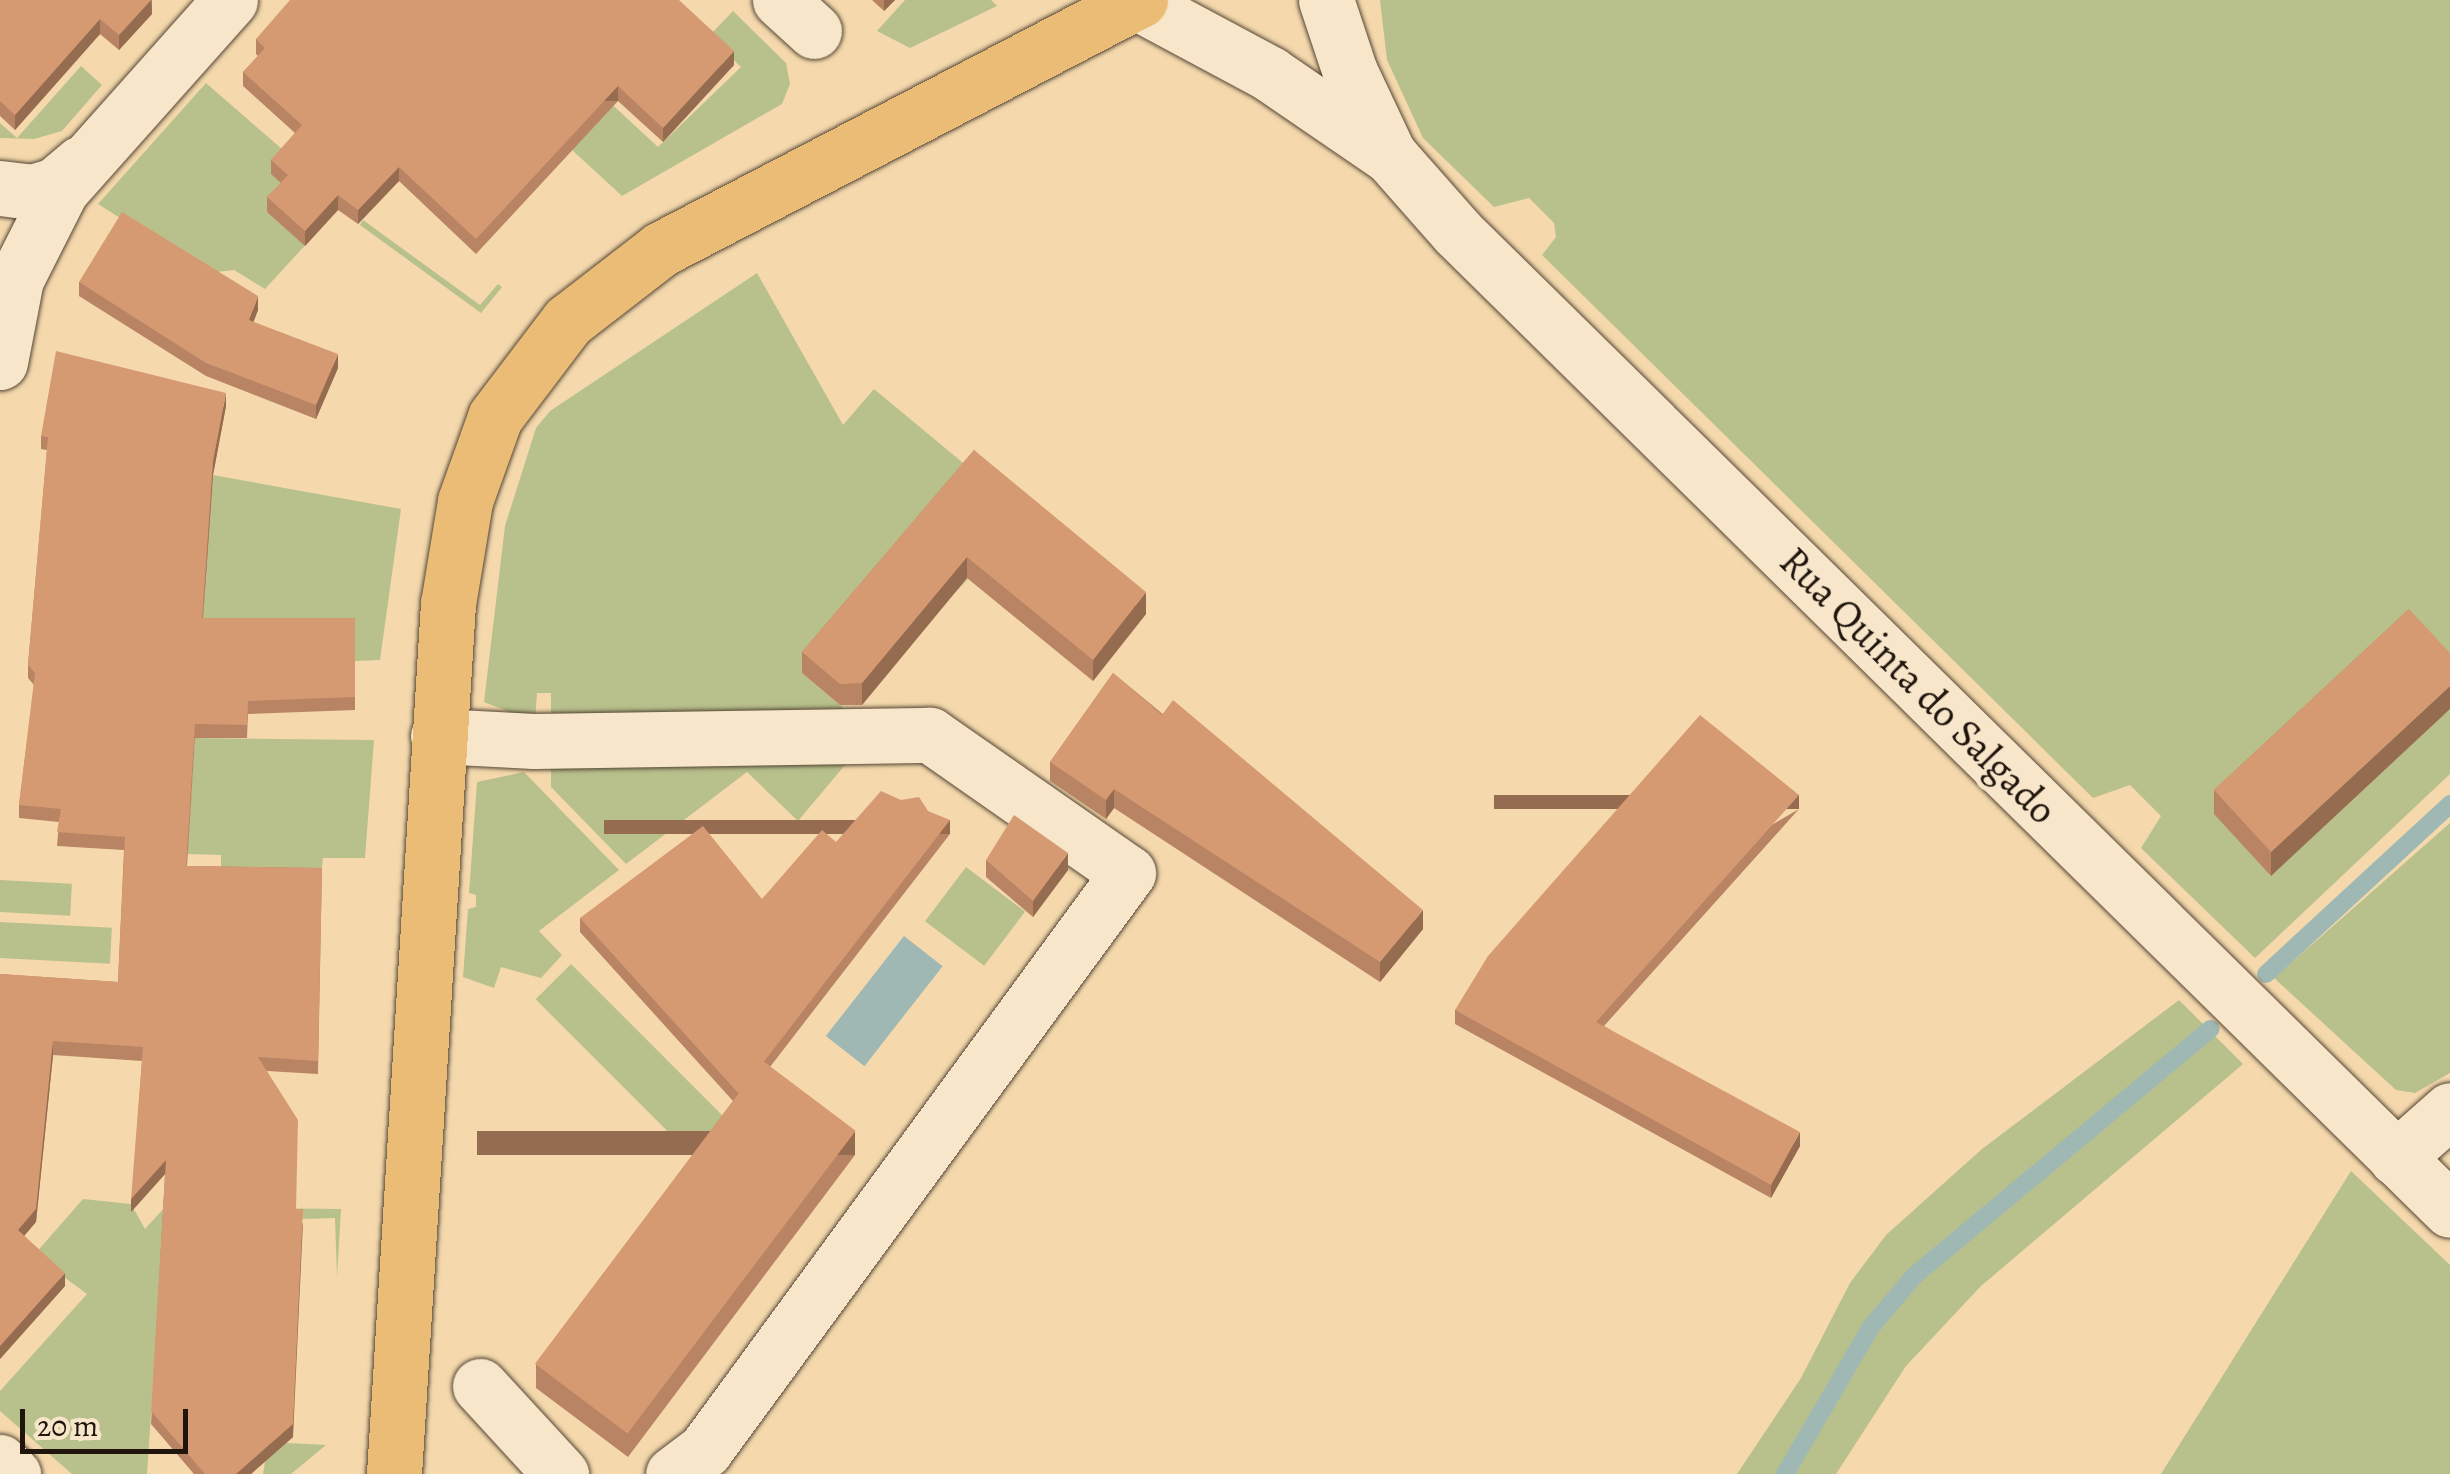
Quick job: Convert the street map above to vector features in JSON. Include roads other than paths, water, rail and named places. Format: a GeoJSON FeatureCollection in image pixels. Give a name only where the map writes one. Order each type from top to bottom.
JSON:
{"type":"FeatureCollection","features":[{"type":"Feature","properties":{"kind":"main road"},"geometry":{"type":"LineString","coordinates":[[394,1474],[438,736],[455,550],[479,455],[516,384],[568,321],[611,283],[716,217],[1138,1]]}},
{"type":"Feature","properties":{"kind":"street"},"geometry":{"type":"LineString","coordinates":[[0,188],[32,192],[55,185],[90,154],[230,0]]}},
{"type":"Feature","properties":{"kind":"street","name":"Rua Quinta do Salgado"},"geometry":{"type":"LineString","coordinates":[[1326,0],[1350,72],[1390,158]]}},
{"type":"Feature","properties":{"kind":"street","name":"Rua Quinta do Salgado"},"geometry":{"type":"LineString","coordinates":[[1138,1],[1270,74],[1390,158],[1458,233],[2450,1210]]}},
{"type":"Feature","properties":{"kind":"street"},"geometry":{"type":"LineString","coordinates":[[0,362],[16,279],[36,232],[90,154]]}},
{"type":"Feature","properties":{"kind":"street"},"geometry":{"type":"LineString","coordinates":[[438,736],[930,735],[1128,872],[705,1450],[673,1474]]}},
{"type":"Feature","properties":{"kind":"street"},"geometry":{"type":"LineString","coordinates":[[2396,1158],[2450,1110]]}},
{"type":"Feature","properties":{"kind":"street"},"geometry":{"type":"LineString","coordinates":[[480,1386],[561,1474]]}},
{"type":"Feature","properties":{"kind":"street"},"geometry":{"type":"LineString","coordinates":[[0,1462],[13,1474]]}},
{"type":"Feature","properties":{"kind":"water"},"geometry":{"type":"Polygon","coordinates":[[[904,936],[943,966],[864,1066],[826,1036],[904,936]]]}},
{"type":"Feature","properties":{"kind":"waterway"},"geometry":{"type":"LineString","coordinates":[[2266,974],[2450,804]]}},
{"type":"Feature","properties":{"kind":"waterway"},"geometry":{"type":"LineString","coordinates":[[1785,1474],[1871,1327],[1914,1276],[2210,1029]]}}]}
